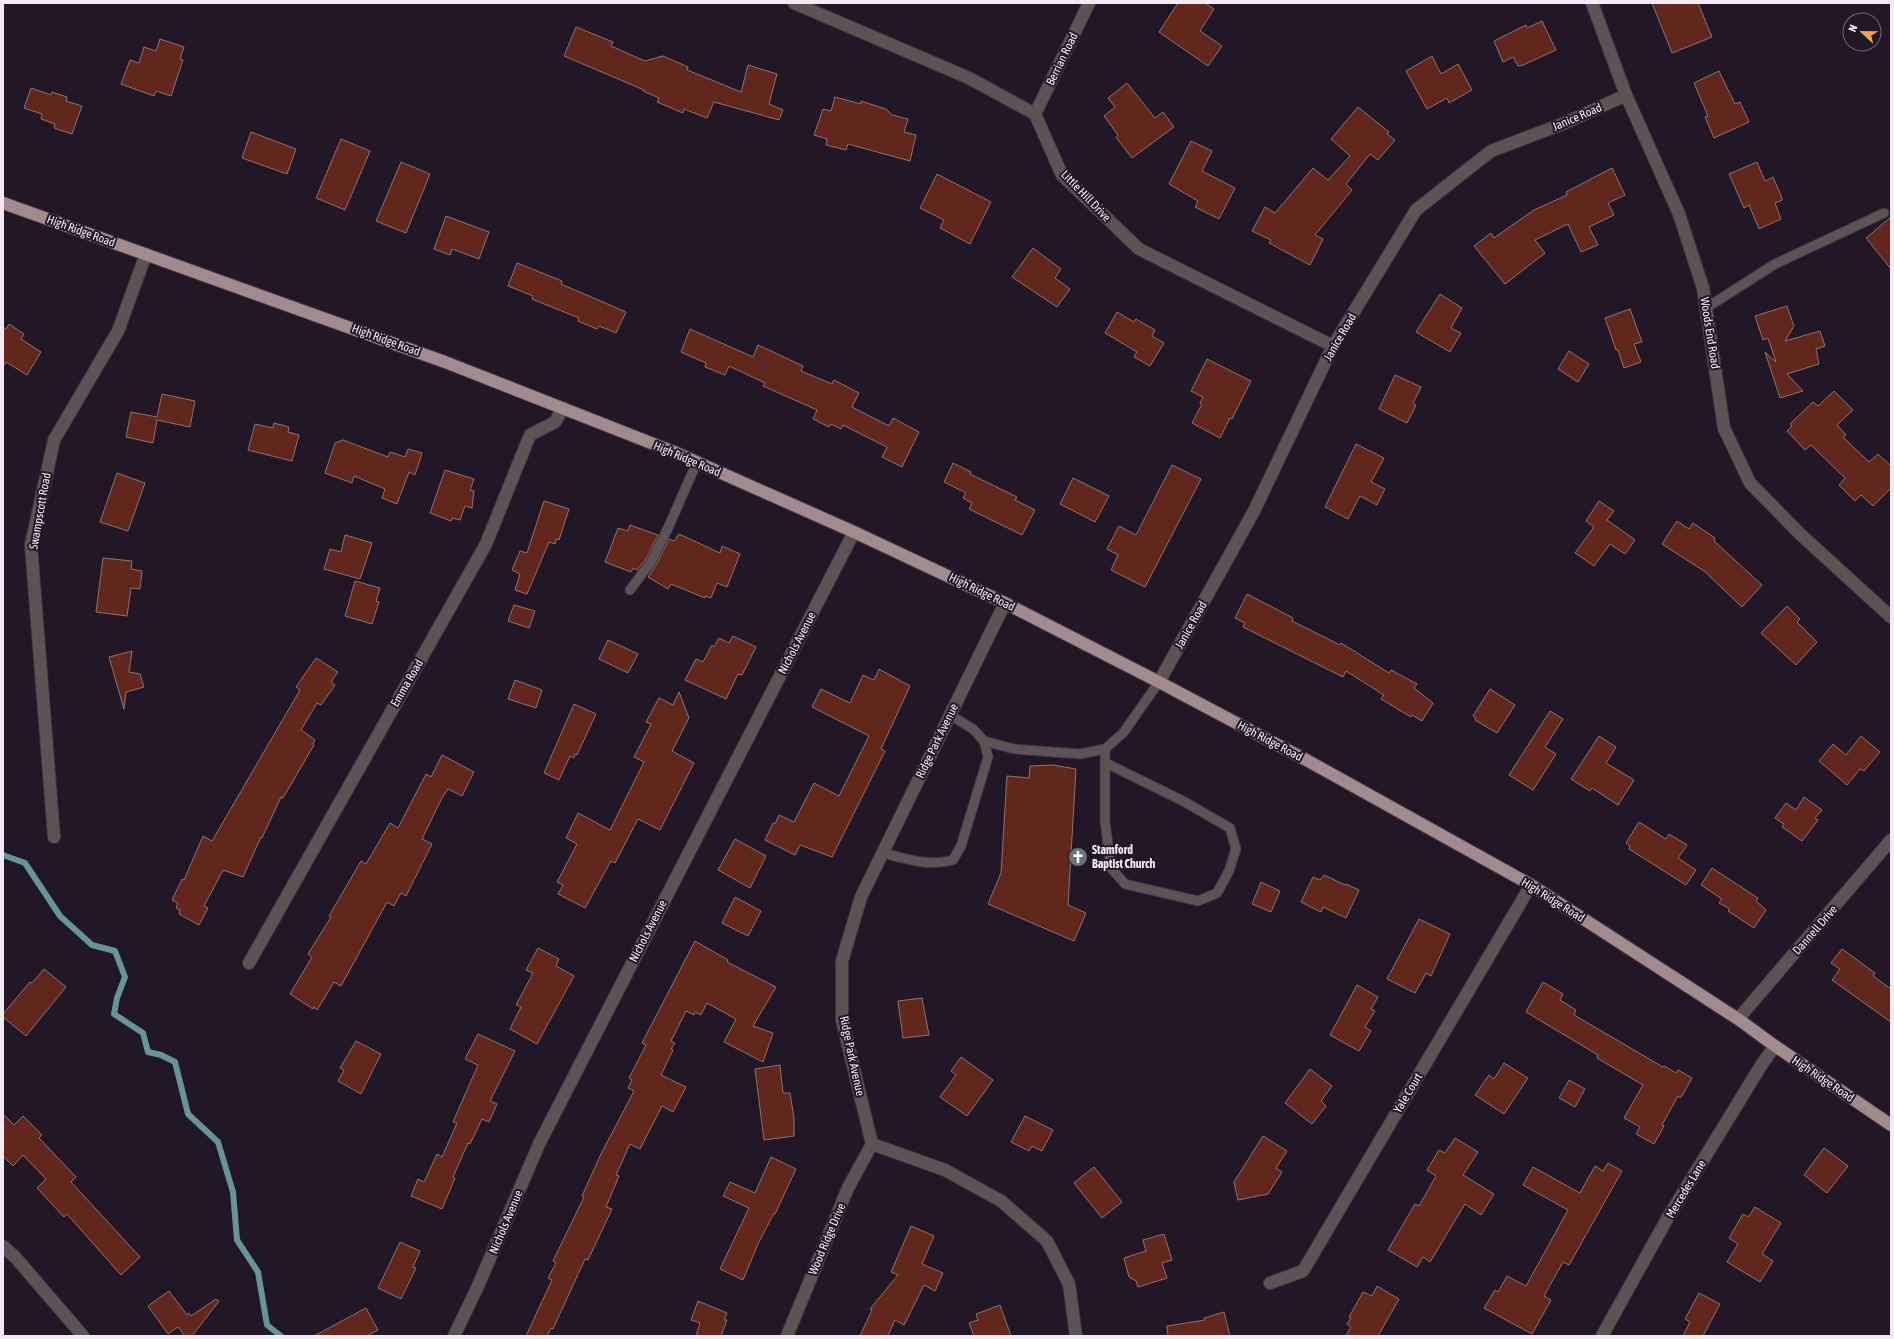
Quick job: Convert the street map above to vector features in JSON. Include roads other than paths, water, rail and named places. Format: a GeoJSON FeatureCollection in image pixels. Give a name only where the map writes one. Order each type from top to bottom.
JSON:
{"type":"FeatureCollection","features":[{"type":"Feature","properties":{"kind":"main road","name":"High Ridge Road"},"geometry":{"type":"LineString","coordinates":[[3,202],[445,362],[563,408],[697,462],[854,532],[1005,603],[1159,682],[1315,765],[1531,885],[1738,1019],[1891,1125]]}},
{"type":"Feature","properties":{"kind":"street"},"geometry":{"type":"LineString","coordinates":[[794,3],[968,78],[1035,114]]}},
{"type":"Feature","properties":{"kind":"street","name":"Berrian Road"},"geometry":{"type":"LineString","coordinates":[[1035,114],[1089,3]]}},
{"type":"Feature","properties":{"kind":"street","name":"Woods End Road"},"geometry":{"type":"LineString","coordinates":[[1592,3],[1626,95],[1680,214],[1703,288],[1724,428],[1750,482],[1800,534],[1891,617]]}},
{"type":"Feature","properties":{"kind":"street","name":"Janice Road"},"geometry":{"type":"LineString","coordinates":[[1159,682],[1254,511],[1333,346],[1416,210],[1492,150],[1565,123],[1626,95]]}},
{"type":"Feature","properties":{"kind":"street","name":"Little Hill Drive"},"geometry":{"type":"LineString","coordinates":[[1035,114],[1062,175],[1139,249],[1333,346]]}},
{"type":"Feature","properties":{"kind":"street","name":"Swampscott Road"},"geometry":{"type":"LineString","coordinates":[[54,837],[31,545],[54,440],[118,331],[146,254]]}},
{"type":"Feature","properties":{"kind":"street","name":"Emma Road"},"geometry":{"type":"LineString","coordinates":[[249,963],[486,544],[530,435],[555,422],[563,408]]}},
{"type":"Feature","properties":{"kind":"street","name":"Nichols Avenue"},"geometry":{"type":"LineString","coordinates":[[454,1336],[478,1286],[539,1144],[854,532]]}},
{"type":"Feature","properties":{"kind":"street","name":"Ridge Park Avenue"},"geometry":{"type":"LineString","coordinates":[[872,1144],[842,1020],[842,961],[861,898],[1005,603]]}},
{"type":"Feature","properties":{"kind":"street","name":"Dannell Drive"},"geometry":{"type":"LineString","coordinates":[[1738,1019],[1891,840]]}},
{"type":"Feature","properties":{"kind":"street","name":"Yale Court"},"geometry":{"type":"LineString","coordinates":[[1270,1283],[1303,1271],[1531,885]]}},
{"type":"Feature","properties":{"kind":"street","name":"Mercedes Lane"},"geometry":{"type":"LineString","coordinates":[[1602,1336],[1667,1219],[1762,1064],[1775,1046]]}},
{"type":"Feature","properties":{"kind":"street"},"geometry":{"type":"LineString","coordinates":[[872,1144],[945,1170],[1001,1201],[1048,1241],[1069,1284],[1076,1336]]}},
{"type":"Feature","properties":{"kind":"street","name":"Wood Ridge Drive"},"geometry":{"type":"LineString","coordinates":[[787,1336],[848,1188],[872,1144]]}},
{"type":"Feature","properties":{"kind":"street"},"geometry":{"type":"LineString","coordinates":[[3,1246],[16,1258],[83,1336]]}},
{"type":"Feature","properties":{"kind":"lane"},"geometry":{"type":"LineString","coordinates":[[1706,308],[1775,264],[1884,213]]}},
{"type":"Feature","properties":{"kind":"lane"},"geometry":{"type":"LineString","coordinates":[[630,590],[651,562],[668,528],[697,462]]}},
{"type":"Feature","properties":{"kind":"lane"},"geometry":{"type":"LineString","coordinates":[[984,741],[1014,750],[1080,754],[1106,749],[1123,732],[1159,682]]}},
{"type":"Feature","properties":{"kind":"lane"},"geometry":{"type":"LineString","coordinates":[[883,853],[920,862],[940,864],[953,860],[960,846],[988,757],[984,741],[973,729],[950,715]]}},
{"type":"Feature","properties":{"kind":"lane"},"geometry":{"type":"LineString","coordinates":[[1106,749],[1105,821],[1111,868],[1125,884],[1198,902],[1216,893],[1229,871],[1236,849],[1230,828],[1183,801],[1106,762]]}},
{"type":"Feature","properties":{"kind":"waterway"},"geometry":{"type":"LineString","coordinates":[[3,855],[25,863],[60,916],[92,945],[115,951],[125,977],[117,998],[114,1014],[143,1033],[148,1052],[161,1055],[175,1062],[188,1114],[218,1142],[233,1192],[237,1240],[258,1272],[267,1325],[281,1336]]}},
{"type":"Feature","properties":{"kind":"place","name":"Stamford Baptist Church"},"geometry":{"type":"Point","coordinates":[1078,857]}}]}
